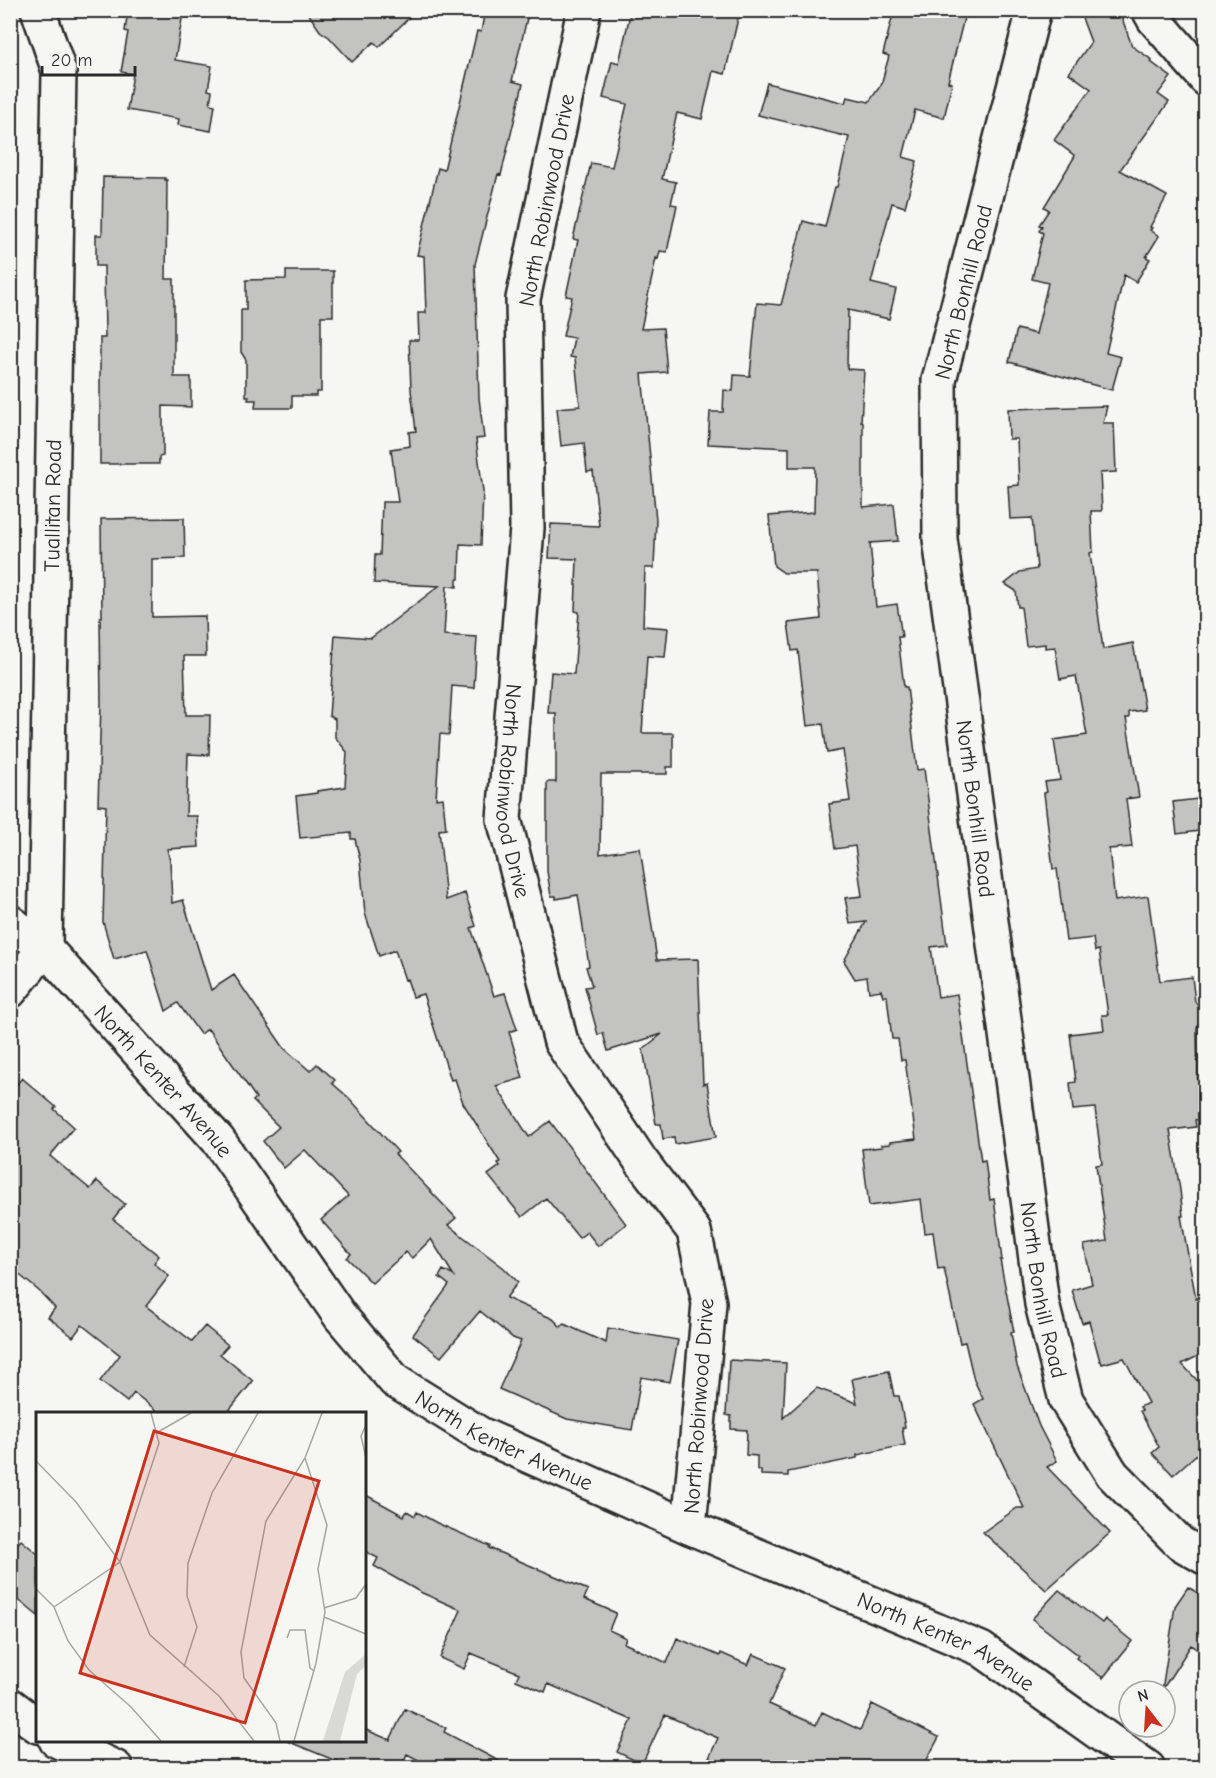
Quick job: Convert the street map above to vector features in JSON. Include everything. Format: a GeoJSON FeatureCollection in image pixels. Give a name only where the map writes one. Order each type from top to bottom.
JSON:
{"type":"FeatureCollection","features":[{"type":"Feature","properties":{"kind":"street","name":"Tuallitan Road"},"geometry":{"type":"LineString","coordinates":[[38,10],[59,71],[45,948]]}},
{"type":"Feature","properties":{"kind":"street","name":"North Robinwood Drive"},"geometry":{"type":"LineString","coordinates":[[584,10],[523,298],[527,528],[504,819],[561,1042],[641,1161],[694,1231],[709,1303],[689,1527]]}},
{"type":"Feature","properties":{"kind":"street","name":"North Bonhill Road"},"geometry":{"type":"LineString","coordinates":[[1034,10],[939,380],[940,539],[1042,1304],[1066,1400],[1112,1474],[1179,1543],[1206,1558]]}},
{"type":"Feature","properties":{"kind":"street"},"geometry":{"type":"LineString","coordinates":[[1149,10],[1154,19],[1206,79]]}},
{"type":"Feature","properties":{"kind":"street","name":"North Kenter Avenue"},"geometry":{"type":"LineString","coordinates":[[10,922],[45,948],[218,1140],[340,1316],[395,1381],[480,1434],[689,1527],[981,1649],[1148,1767]]}},
{"type":"Feature","properties":{"kind":"street"},"geometry":{"type":"LineString","coordinates":[[10,992],[45,948]]}},
{"type":"Feature","properties":{"kind":"street"},"geometry":{"type":"LineString","coordinates":[[10,1705],[36,1724]]}},
{"type":"Feature","properties":{"kind":"street"},"geometry":{"type":"LineString","coordinates":[[60,1742],[116,1767]]}},
{"type":"Feature","properties":{"kind":"building"},"geometry":{"type":"Polygon","coordinates":[[[128,10],[169,10],[183,13],[175,60],[212,66],[208,90],[212,91],[210,104],[215,105],[211,131],[178,125],[179,119],[127,110],[133,74],[121,72],[128,32],[125,31],[128,10]]]}},
{"type":"Feature","properties":{"kind":"building"},"geometry":{"type":"Polygon","coordinates":[[[306,10],[417,10],[379,47],[374,42],[352,62],[329,37],[320,31],[306,10]]]}},
{"type":"Feature","properties":{"kind":"building"},"geometry":{"type":"Polygon","coordinates":[[[485,10],[529,10],[512,81],[523,84],[501,175],[498,174],[475,264],[479,398],[484,438],[476,439],[483,491],[481,545],[460,544],[457,587],[447,586],[444,635],[477,637],[474,688],[452,686],[449,735],[440,734],[436,799],[443,798],[446,829],[439,830],[446,900],[465,893],[476,926],[471,928],[494,996],[505,993],[517,1029],[509,1032],[523,1078],[496,1086],[529,1137],[550,1121],[626,1224],[598,1246],[587,1232],[579,1238],[546,1198],[522,1217],[488,1175],[500,1166],[498,1163],[500,1162],[463,1103],[455,1079],[451,1080],[423,994],[413,997],[395,950],[379,956],[365,913],[360,860],[355,839],[351,839],[351,833],[300,838],[296,796],[345,787],[347,752],[335,737],[335,719],[329,716],[335,635],[371,638],[439,586],[374,583],[375,555],[380,555],[382,502],[398,502],[391,449],[410,446],[409,432],[416,431],[411,390],[409,340],[419,340],[418,313],[426,313],[424,256],[417,255],[438,168],[444,170],[477,31],[481,32],[485,10]]]}},
{"type":"Feature","properties":{"kind":"building"},"geometry":{"type":"Polygon","coordinates":[[[631,10],[740,10],[725,74],[713,71],[702,119],[677,113],[662,179],[676,182],[671,204],[677,205],[667,252],[660,251],[658,259],[656,258],[641,329],[663,328],[667,372],[642,374],[656,520],[654,568],[645,568],[643,626],[668,628],[665,657],[647,656],[642,733],[673,733],[673,767],[667,767],[667,774],[601,774],[600,854],[640,848],[657,960],[698,959],[703,1084],[707,1083],[716,1137],[675,1144],[674,1137],[663,1139],[661,1124],[656,1124],[643,1049],[662,1034],[608,1051],[603,1033],[598,1035],[585,987],[592,986],[586,967],[589,966],[578,895],[556,899],[556,896],[551,896],[547,871],[547,782],[556,782],[556,713],[548,713],[551,672],[574,674],[579,612],[575,611],[577,559],[549,558],[551,524],[599,526],[593,471],[587,472],[584,443],[561,446],[557,408],[580,406],[575,358],[570,357],[574,338],[563,336],[572,297],[566,296],[578,240],[573,239],[591,163],[612,167],[627,104],[603,98],[612,61],[619,63],[631,10]]]}},
{"type":"Feature","properties":{"kind":"building"},"geometry":{"type":"Polygon","coordinates":[[[894,10],[966,10],[948,82],[952,83],[944,118],[915,110],[903,157],[917,161],[905,207],[892,203],[871,283],[896,289],[889,319],[848,310],[847,369],[864,370],[861,422],[863,422],[863,507],[894,504],[898,541],[870,543],[876,607],[897,604],[902,637],[898,637],[904,687],[907,687],[917,770],[924,769],[947,945],[931,947],[938,997],[957,994],[981,1161],[985,1160],[990,1200],[994,1199],[1002,1260],[1000,1260],[1014,1332],[1011,1333],[1017,1366],[1039,1426],[1057,1461],[1047,1467],[1110,1533],[1046,1590],[983,1532],[1017,1508],[1024,1508],[974,1404],[983,1399],[974,1380],[965,1342],[960,1343],[944,1268],[938,1269],[933,1232],[925,1233],[921,1199],[869,1206],[862,1149],[916,1139],[905,1060],[901,1060],[898,1039],[892,1039],[887,996],[883,996],[881,990],[869,992],[867,977],[855,979],[844,961],[866,922],[850,924],[845,898],[862,896],[855,846],[835,849],[829,804],[850,801],[843,750],[827,753],[823,724],[807,726],[798,650],[792,651],[788,623],[821,619],[817,573],[784,573],[774,566],[769,516],[814,512],[815,467],[789,467],[789,448],[708,444],[710,412],[723,412],[724,390],[733,391],[734,375],[750,376],[757,303],[781,305],[803,221],[825,227],[849,137],[758,115],[767,83],[845,103],[847,97],[869,102],[881,85],[889,56],[883,54],[894,10]]]}},
{"type":"Feature","properties":{"kind":"building"},"geometry":{"type":"Polygon","coordinates":[[[1079,10],[1119,10],[1132,46],[1171,77],[1158,94],[1169,102],[1120,170],[1167,196],[1150,227],[1152,228],[1150,230],[1159,236],[1146,257],[1150,259],[1136,282],[1124,275],[1106,353],[1121,357],[1112,390],[1009,362],[1017,329],[1036,334],[1048,283],[1032,279],[1043,233],[1039,231],[1042,226],[1039,225],[1049,210],[1044,207],[1075,156],[1054,140],[1091,89],[1069,73],[1091,42],[1079,10]]]}},
{"type":"Feature","properties":{"kind":"building"},"geometry":{"type":"Polygon","coordinates":[[[103,177],[165,178],[167,180],[166,279],[174,279],[174,377],[191,377],[191,407],[163,406],[163,456],[159,457],[159,464],[100,464],[100,338],[105,338],[104,266],[96,266],[96,235],[102,235],[103,177]]]}},
{"type":"Feature","properties":{"kind":"building"},"geometry":{"type":"Polygon","coordinates":[[[286,271],[333,271],[333,316],[321,316],[321,392],[316,392],[316,396],[292,396],[292,408],[255,408],[256,400],[248,400],[249,396],[246,396],[246,360],[241,352],[241,310],[246,310],[246,280],[286,279],[286,271]]]}},
{"type":"Feature","properties":{"kind":"building"},"geometry":{"type":"Polygon","coordinates":[[[1107,406],[1103,423],[1114,423],[1116,472],[1100,473],[1102,511],[1091,511],[1093,552],[1090,553],[1103,649],[1133,643],[1145,710],[1129,712],[1129,718],[1126,718],[1139,797],[1126,799],[1132,847],[1109,849],[1115,901],[1148,896],[1160,981],[1192,977],[1195,1002],[1202,1016],[1197,1028],[1198,1080],[1206,1079],[1206,1119],[1195,1120],[1196,1127],[1170,1130],[1180,1190],[1183,1216],[1181,1216],[1196,1299],[1206,1296],[1206,1352],[1182,1364],[1206,1390],[1206,1446],[1173,1475],[1152,1453],[1159,1447],[1140,1411],[1142,1410],[1140,1407],[1148,1403],[1124,1358],[1102,1364],[1089,1321],[1082,1323],[1072,1290],[1092,1284],[1084,1245],[1107,1241],[1096,1165],[1102,1164],[1095,1108],[1073,1110],[1070,1083],[1076,1082],[1070,1034],[1104,1030],[1102,1015],[1108,1015],[1099,950],[1095,951],[1093,938],[1066,941],[1057,869],[1053,869],[1044,793],[1047,792],[1045,782],[1060,780],[1054,740],[1087,735],[1076,676],[1060,679],[1055,647],[1045,648],[1045,644],[1026,646],[1021,607],[1018,607],[1016,591],[1005,584],[1020,572],[1037,569],[1032,518],[1010,519],[1008,486],[1019,485],[1017,439],[1009,439],[1008,409],[1107,406]]]}},
{"type":"Feature","properties":{"kind":"building"},"geometry":{"type":"Polygon","coordinates":[[[184,518],[185,558],[152,559],[152,617],[205,616],[206,656],[184,656],[186,715],[210,715],[209,755],[188,754],[186,816],[197,816],[199,847],[167,849],[170,861],[172,903],[183,900],[211,990],[234,975],[284,1048],[310,1071],[317,1064],[335,1080],[332,1083],[349,1098],[398,1152],[395,1154],[456,1218],[448,1225],[504,1268],[518,1282],[506,1298],[553,1319],[561,1327],[564,1324],[606,1343],[608,1328],[678,1340],[670,1382],[641,1377],[632,1430],[567,1419],[499,1389],[521,1341],[513,1338],[480,1311],[441,1357],[413,1335],[449,1285],[439,1277],[443,1270],[454,1276],[431,1239],[412,1258],[406,1252],[372,1283],[347,1258],[351,1254],[321,1220],[348,1196],[305,1150],[284,1168],[263,1141],[279,1127],[253,1101],[256,1098],[208,1029],[200,1034],[178,1003],[166,1011],[147,950],[114,959],[103,922],[106,806],[98,805],[101,703],[100,617],[102,617],[101,519],[184,518]]]}},
{"type":"Feature","properties":{"kind":"building"},"geometry":{"type":"Polygon","coordinates":[[[1206,798],[1206,830],[1177,834],[1173,802],[1206,798]]]}},
{"type":"Feature","properties":{"kind":"building"},"geometry":{"type":"Polygon","coordinates":[[[22,1078],[56,1107],[54,1109],[74,1127],[50,1156],[90,1189],[97,1181],[125,1204],[113,1219],[159,1256],[154,1263],[169,1276],[146,1306],[192,1341],[205,1326],[228,1345],[220,1354],[253,1381],[228,1412],[159,1412],[134,1393],[127,1402],[100,1381],[120,1355],[82,1325],[73,1337],[48,1317],[55,1308],[10,1267],[10,1092],[22,1078]]]}},
{"type":"Feature","properties":{"kind":"building"},"geometry":{"type":"Polygon","coordinates":[[[729,1360],[786,1363],[783,1418],[817,1388],[857,1403],[852,1379],[889,1371],[894,1396],[899,1396],[905,1427],[902,1428],[905,1445],[857,1455],[857,1458],[788,1472],[788,1476],[761,1475],[761,1470],[757,1470],[757,1456],[746,1455],[747,1430],[731,1429],[731,1416],[726,1415],[729,1360]]]}},
{"type":"Feature","properties":{"kind":"building"},"geometry":{"type":"Polygon","coordinates":[[[366,1495],[404,1516],[407,1511],[415,1516],[417,1512],[490,1546],[489,1548],[588,1590],[584,1599],[616,1613],[609,1630],[626,1638],[624,1643],[667,1663],[677,1638],[748,1665],[753,1654],[785,1668],[769,1704],[816,1725],[822,1712],[860,1730],[872,1704],[939,1737],[923,1767],[731,1767],[709,1758],[718,1738],[665,1715],[642,1764],[617,1752],[632,1720],[548,1684],[545,1692],[516,1680],[519,1673],[471,1653],[464,1669],[440,1658],[461,1610],[420,1592],[374,1566],[378,1558],[366,1552],[366,1495]]]}},
{"type":"Feature","properties":{"kind":"building"},"geometry":{"type":"Polygon","coordinates":[[[21,1540],[36,1552],[36,1614],[10,1593],[10,1552],[21,1540]]]}},
{"type":"Feature","properties":{"kind":"building"},"geometry":{"type":"Polygon","coordinates":[[[1188,1587],[1206,1598],[1206,1654],[1191,1645],[1169,1679],[1164,1679],[1175,1606],[1188,1587]]]}},
{"type":"Feature","properties":{"kind":"building"},"geometry":{"type":"Polygon","coordinates":[[[1059,1590],[1102,1623],[1105,1619],[1132,1641],[1103,1678],[1076,1658],[1078,1655],[1032,1619],[1059,1590]]]}},
{"type":"Feature","properties":{"kind":"building"},"geometry":{"type":"Polygon","coordinates":[[[405,1709],[446,1728],[444,1732],[510,1767],[432,1767],[407,1754],[401,1767],[351,1767],[289,1742],[366,1742],[366,1730],[390,1740],[405,1709]]]}}]}
